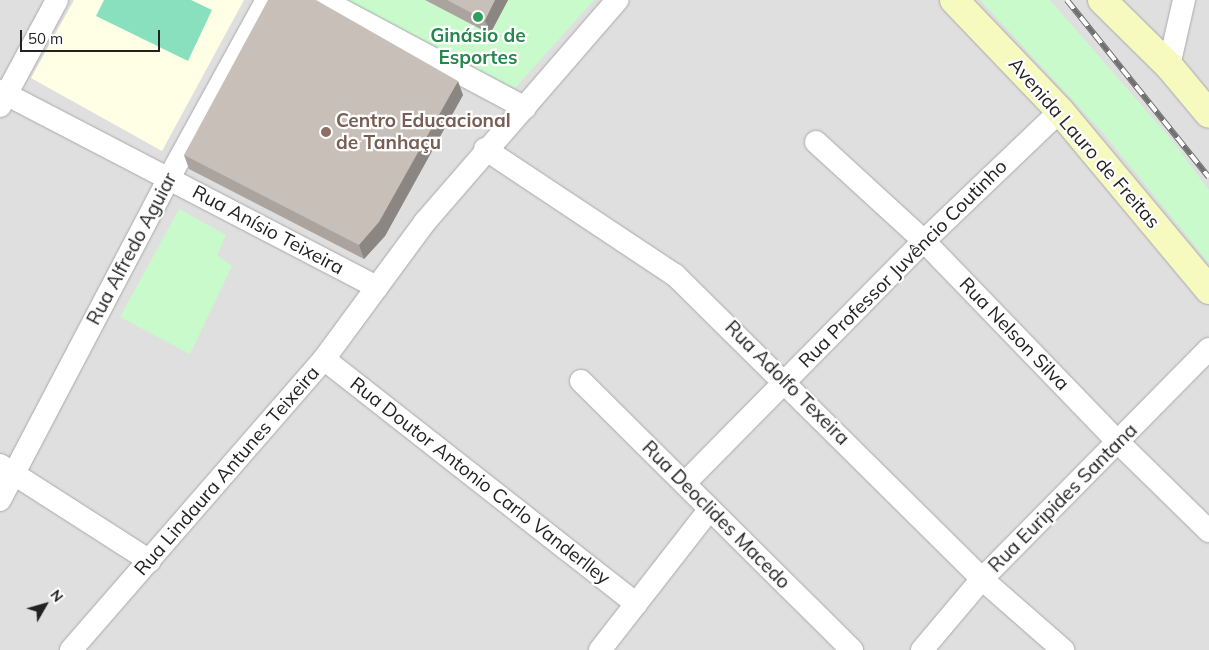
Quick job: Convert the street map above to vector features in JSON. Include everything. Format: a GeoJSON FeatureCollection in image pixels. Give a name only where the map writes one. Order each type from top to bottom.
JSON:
{"type":"FeatureCollection","features":[{"type":"Feature","properties":{"kind":"street"},"geometry":{"type":"LineString","coordinates":[[2,97],[57,0]]}},
{"type":"Feature","properties":{"kind":"street","name":"Rua Alfredo Aguiar"},"geometry":{"type":"LineString","coordinates":[[0,500],[7,470],[267,0]]}},
{"type":"Feature","properties":{"kind":"street"},"geometry":{"type":"LineString","coordinates":[[323,0],[525,108]]}},
{"type":"Feature","properties":{"kind":"street","name":"Rua Lindaura Antunes Teixeira"},"geometry":{"type":"LineString","coordinates":[[72,650],[324,359],[376,287],[485,149],[525,108],[617,0]]}},
{"type":"Feature","properties":{"kind":"street","name":"Avenida Lauro de Freitas"},"geometry":{"type":"LineString","coordinates":[[954,0],[1060,111],[1209,290]]}},
{"type":"Feature","properties":{"kind":"street"},"geometry":{"type":"LineString","coordinates":[[1102,0],[1205,102]]}},
{"type":"Feature","properties":{"kind":"street"},"geometry":{"type":"LineString","coordinates":[[1169,66],[1184,0]]}},
{"type":"Feature","properties":{"kind":"street","name":"Rua Anísio Teixeira"},"geometry":{"type":"LineString","coordinates":[[2,97],[169,178],[376,287]]}},
{"type":"Feature","properties":{"kind":"street","name":"Rua Professor Juvêncio Coutinho"},"geometry":{"type":"LineString","coordinates":[[685,483],[924,241],[1060,111]]}},
{"type":"Feature","properties":{"kind":"street","name":"Rua Nelson Silva"},"geometry":{"type":"LineString","coordinates":[[816,142],[924,241],[1119,443],[1209,531]]}},
{"type":"Feature","properties":{"kind":"street","name":"Rua Adolfo Texeira"},"geometry":{"type":"LineString","coordinates":[[485,149],[676,275],[785,381],[982,579],[1063,650]]}},
{"type":"Feature","properties":{"kind":"street","name":"Rua Euripides Santana"},"geometry":{"type":"LineString","coordinates":[[922,650],[982,579],[1119,443],[1209,350]]}},
{"type":"Feature","properties":{"kind":"street","name":"Rua Doutor Antonio Carlo Vanderlley"},"geometry":{"type":"LineString","coordinates":[[324,359],[636,604]]}},
{"type":"Feature","properties":{"kind":"street","name":"Rua Deoclides Macedo"},"geometry":{"type":"LineString","coordinates":[[581,381],[852,650]]}},
{"type":"Feature","properties":{"kind":"street"},"geometry":{"type":"LineString","coordinates":[[7,470],[150,561]]}},
{"type":"Feature","properties":{"kind":"street"},"geometry":{"type":"LineString","coordinates":[[600,650],[709,510]]}},
{"type":"Feature","properties":{"kind":"shaded area"},"geometry":{"type":"Polygon","coordinates":[[[0,0],[1209,0],[1209,650],[0,650],[0,0]]]}},
{"type":"Feature","properties":{"kind":"shaded area"},"geometry":{"type":"Polygon","coordinates":[[[74,0],[244,0],[162,151],[31,78],[74,0]]]}},
{"type":"Feature","properties":{"kind":"green space"},"geometry":{"type":"Polygon","coordinates":[[[104,0],[191,0],[212,10],[188,61],[96,16],[104,0]]]}},
{"type":"Feature","properties":{"kind":"green space"},"geometry":{"type":"Polygon","coordinates":[[[346,0],[594,0],[515,88],[346,0]]]}},
{"type":"Feature","properties":{"kind":"green space"},"geometry":{"type":"Polygon","coordinates":[[[980,0],[1050,0],[1170,138],[1209,190],[1209,263],[1104,134],[980,0]]]}},
{"type":"Feature","properties":{"kind":"green space"},"geometry":{"type":"Polygon","coordinates":[[[179,209],[226,235],[217,255],[232,266],[190,354],[120,317],[179,209]]]}},
{"type":"Feature","properties":{"kind":"building","name":"Centro Educacional de Tanhaçu"},"geometry":{"type":"Polygon","coordinates":[[[268,0],[316,0],[458,81],[379,222],[359,245],[184,155],[268,0]]]}},
{"type":"Feature","properties":{"kind":"building"},"geometry":{"type":"Polygon","coordinates":[[[447,0],[495,0],[485,20],[447,0]]]}},
{"type":"Feature","properties":{"kind":"railway"},"geometry":{"type":"LineString","coordinates":[[1067,0],[1209,177]]}},
{"type":"Feature","properties":{"kind":"place","name":"Ginásio de Esportes"},"geometry":{"type":"Point","coordinates":[478,17]}},
{"type":"Feature","properties":{"kind":"place","name":"Centro Educacional de Tanhaçu"},"geometry":{"type":"Point","coordinates":[326,132]}}]}
